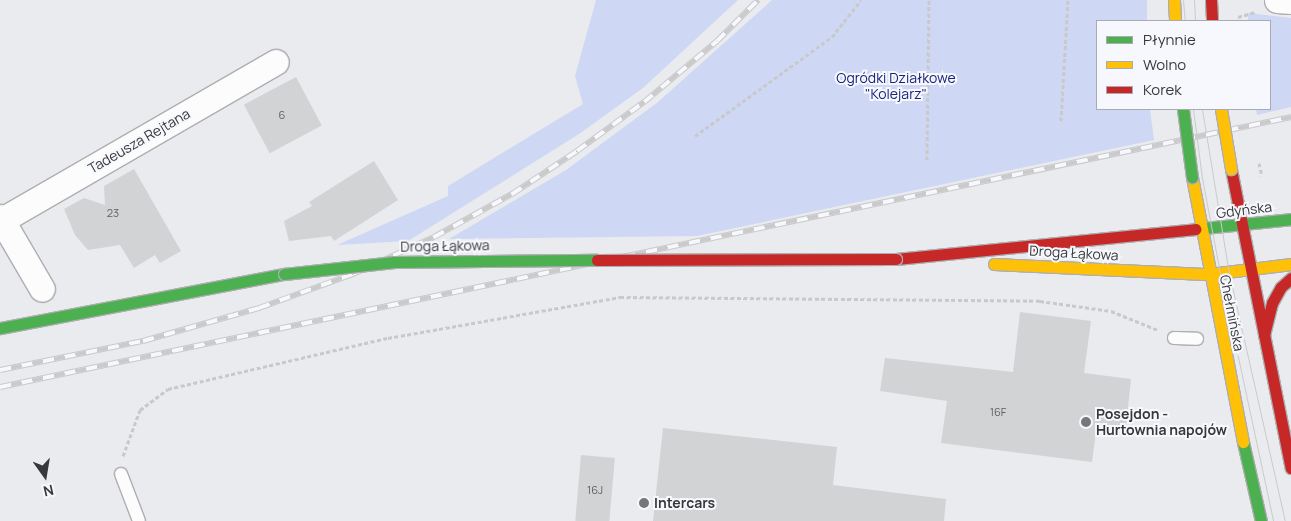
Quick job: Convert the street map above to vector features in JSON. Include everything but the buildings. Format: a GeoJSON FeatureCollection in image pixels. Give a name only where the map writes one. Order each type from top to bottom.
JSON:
{"type":"FeatureCollection","features":[{"type":"Feature","properties":{"kind":"main road"},"geometry":{"type":"LineString","coordinates":[[1174,0],[1175,20]]}},
{"type":"Feature","properties":{"kind":"main road","name":"Chełmińska"},"geometry":{"type":"LineString","coordinates":[[1183,110],[1201,231],[1261,521]]}},
{"type":"Feature","properties":{"kind":"main road","name":"Chełmińska"},"geometry":{"type":"LineString","coordinates":[[1221,110],[1263,341],[1291,468]]}},
{"type":"Feature","properties":{"kind":"main road","name":"Gdyńska"},"geometry":{"type":"LineString","coordinates":[[1201,231],[1291,219]]}},
{"type":"Feature","properties":{"kind":"main road","name":"Droga Łąkowa"},"geometry":{"type":"LineString","coordinates":[[896,259],[1201,231]]}},
{"type":"Feature","properties":{"kind":"main road","name":"Droga Łąkowa"},"geometry":{"type":"LineString","coordinates":[[0,328],[284,274],[394,262],[896,259],[1210,274],[1250,271]]}},
{"type":"Feature","properties":{"kind":"main road"},"geometry":{"type":"LineString","coordinates":[[1250,271],[1291,264]]}},
{"type":"Feature","properties":{"kind":"main road","name":"Chełmińska"},"geometry":{"type":"LineString","coordinates":[[1263,341],[1272,303],[1281,286],[1291,278]]}},
{"type":"Feature","properties":{"kind":"street"},"geometry":{"type":"LineString","coordinates":[[1278,0],[1291,1]]}},
{"type":"Feature","properties":{"kind":"street","name":"Tadeusza Rejtana"},"geometry":{"type":"LineString","coordinates":[[42,289],[1,219],[276,62]]}},
{"type":"Feature","properties":{"kind":"lane"},"geometry":{"type":"LineString","coordinates":[[1174,338],[1197,339]]}},
{"type":"Feature","properties":{"kind":"lane"},"geometry":{"type":"LineString","coordinates":[[121,474],[139,521]]}},
{"type":"Feature","properties":{"kind":"path"},"geometry":{"type":"LineString","coordinates":[[694,136],[800,57],[832,37],[861,0]]}},
{"type":"Feature","properties":{"kind":"path"},"geometry":{"type":"LineString","coordinates":[[928,160],[930,0]]}},
{"type":"Feature","properties":{"kind":"path"},"geometry":{"type":"LineString","coordinates":[[1060,122],[1068,0]]}},
{"type":"Feature","properties":{"kind":"path"},"geometry":{"type":"LineString","coordinates":[[121,474],[124,448],[140,410],[168,389],[388,338],[620,298],[1040,301],[1111,311],[1174,338]]}},
{"type":"Feature","properties":{"kind":"green space"},"geometry":{"type":"Polygon","coordinates":[[[596,0],[738,0],[643,88],[579,134],[408,241],[337,245],[448,196],[448,186],[583,104],[575,76],[596,0]]]}},
{"type":"Feature","properties":{"kind":"green space","name":"Ogródki Działkowe \"Kolejarz\""},"geometry":{"type":"Polygon","coordinates":[[[772,0],[1147,0],[1147,20],[1096,20],[1096,110],[1150,110],[1154,140],[697,236],[449,239],[566,170],[658,102],[772,0]]]}},
{"type":"Feature","properties":{"kind":"green space"},"geometry":{"type":"Polygon","coordinates":[[[1248,13],[1291,18],[1291,107],[1257,115],[1256,110],[1271,110],[1271,20],[1248,20],[1248,13]]]}},
{"type":"Feature","properties":{"kind":"tram line"},"geometry":{"type":"LineString","coordinates":[[1183,0],[1185,20]]}},
{"type":"Feature","properties":{"kind":"tram line"},"geometry":{"type":"LineString","coordinates":[[1194,0],[1195,20]]}},
{"type":"Feature","properties":{"kind":"tram line"},"geometry":{"type":"LineString","coordinates":[[1193,110],[1202,178],[1220,273],[1273,521]]}},
{"type":"Feature","properties":{"kind":"tram line"},"geometry":{"type":"LineString","coordinates":[[1202,110],[1229,273],[1285,521]]}},
{"type":"Feature","properties":{"kind":"railway"},"geometry":{"type":"LineString","coordinates":[[0,370],[143,341],[259,308],[353,274],[434,237],[512,194],[577,151],[644,102],[717,41],[758,0]]}},
{"type":"Feature","properties":{"kind":"railway"},"geometry":{"type":"LineString","coordinates":[[0,387],[1291,117]]}},
{"type":"Feature","properties":{"kind":"traffic: fast"},"geometry":{"type":"LineString","coordinates":[[1183,110],[1192,177]]}},
{"type":"Feature","properties":{"kind":"traffic: fast"},"geometry":{"type":"LineString","coordinates":[[1195,229],[1291,219]]}},
{"type":"Feature","properties":{"kind":"traffic: fast"},"geometry":{"type":"LineString","coordinates":[[284,274],[394,262],[597,260]]}},
{"type":"Feature","properties":{"kind":"traffic: fast"},"geometry":{"type":"LineString","coordinates":[[0,328],[284,274]]}},
{"type":"Feature","properties":{"kind":"traffic: fast"},"geometry":{"type":"LineString","coordinates":[[1243,442],[1261,521]]}},
{"type":"Feature","properties":{"kind":"traffic: slow"},"geometry":{"type":"LineString","coordinates":[[1174,0],[1175,20]]}},
{"type":"Feature","properties":{"kind":"traffic: slow"},"geometry":{"type":"LineString","coordinates":[[1221,110],[1231,169]]}},
{"type":"Feature","properties":{"kind":"traffic: slow"},"geometry":{"type":"LineString","coordinates":[[1192,177],[1243,442]]}},
{"type":"Feature","properties":{"kind":"traffic: slow"},"geometry":{"type":"LineString","coordinates":[[994,264],[1210,274],[1291,264]]}},
{"type":"Feature","properties":{"kind":"traffic: jam"},"geometry":{"type":"LineString","coordinates":[[1211,0],[1212,20]]}},
{"type":"Feature","properties":{"kind":"traffic: jam"},"geometry":{"type":"LineString","coordinates":[[1231,169],[1291,468]]}},
{"type":"Feature","properties":{"kind":"traffic: jam"},"geometry":{"type":"LineString","coordinates":[[896,259],[1195,229]]}},
{"type":"Feature","properties":{"kind":"traffic: jam"},"geometry":{"type":"LineString","coordinates":[[597,260],[896,259]]}},
{"type":"Feature","properties":{"kind":"traffic: jam"},"geometry":{"type":"LineString","coordinates":[[1264,335],[1272,303],[1281,287],[1291,278]]}},
{"type":"Feature","properties":{"kind":"place","name":"Posejdon - Hurtownia napojów"},"geometry":{"type":"Point","coordinates":[1086,422]}},
{"type":"Feature","properties":{"kind":"place","name":"Intercars"},"geometry":{"type":"Point","coordinates":[644,503]}}]}
